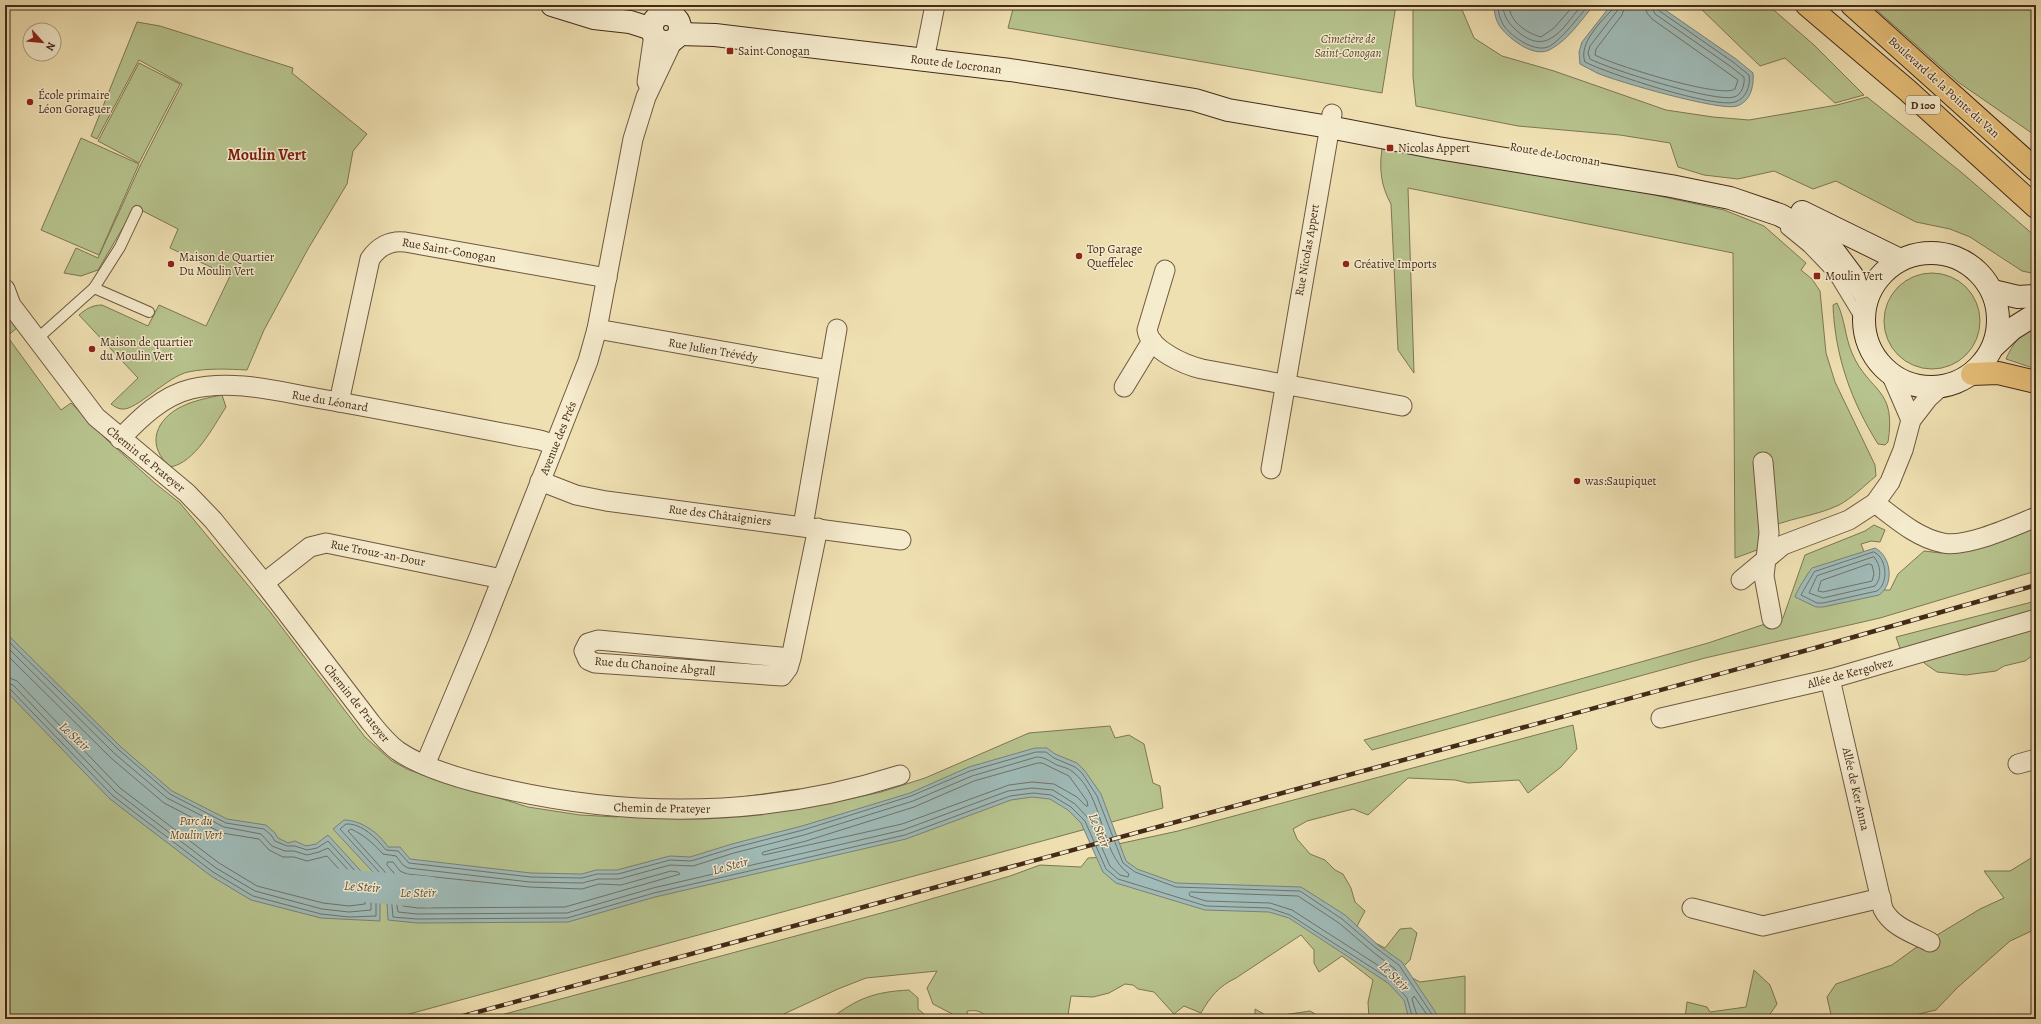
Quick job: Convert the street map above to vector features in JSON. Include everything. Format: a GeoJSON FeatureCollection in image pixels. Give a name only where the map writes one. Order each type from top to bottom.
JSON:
{"type":"FeatureCollection","features":[{"type":"Feature","properties":{"kind":"highway","name":"D 100"},"geometry":{"type":"LineString","coordinates":[[1807,5],[1907,90],[2036,207]]}},
{"type":"Feature","properties":{"kind":"highway","name":"Boulevard de la Pointe du Van"},"geometry":{"type":"LineString","coordinates":[[1852,5],[2036,170]]}},
{"type":"Feature","properties":{"kind":"highway"},"geometry":{"type":"LineString","coordinates":[[1972,374],[1998,373],[2036,382]]}},
{"type":"Feature","properties":{"kind":"main road","name":"Route de Locronan"},"geometry":{"type":"LineString","coordinates":[[552,5],[589,16],[665,29],[1056,77],[1195,100],[1228,110],[1330,120],[1668,173],[1731,187],[1786,204],[1900,260]]}},
{"type":"Feature","properties":{"kind":"main road","name":"Route de Locronan"},"geometry":{"type":"LineString","coordinates":[[593,5],[665,29]]}},
{"type":"Feature","properties":{"kind":"main road","name":"Route de Locronan"},"geometry":{"type":"LineString","coordinates":[[1330,120],[1438,148],[1671,186],[1748,203],[1790,220],[1822,240],[1843,263],[1867,298]]}},
{"type":"Feature","properties":{"kind":"main road"},"geometry":{"type":"LineString","coordinates":[[1994,346],[1998,328],[1998,309],[1993,291],[1982,275],[1968,263],[1951,255],[1933,252],[1922,253],[1900,260],[1878,278],[1867,298],[1864,324],[1866,339],[1872,353],[1892,376],[1907,383],[1923,387],[1952,385],[1972,374],[1984,362],[1994,346],[2012,329],[2036,314]]}},
{"type":"Feature","properties":{"kind":"main road"},"geometry":{"type":"LineString","coordinates":[[1993,291],[2018,297],[2036,296]]}},
{"type":"Feature","properties":{"kind":"street"},"geometry":{"type":"LineString","coordinates":[[924,60],[935,5]]}},
{"type":"Feature","properties":{"kind":"street","name":"Avenue des Prés"},"geometry":{"type":"LineString","coordinates":[[425,764],[502,579],[554,445],[580,384],[597,330],[627,166],[665,29]]}},
{"type":"Feature","properties":{"kind":"street","name":"Rue Nicolas Appert"},"geometry":{"type":"LineString","coordinates":[[1271,469],[1330,120]]}},
{"type":"Feature","properties":{"kind":"street","name":"Rue Saint-Conogan"},"geometry":{"type":"LineString","coordinates":[[339,402],[370,259],[389,242],[405,242],[607,278]]}},
{"type":"Feature","properties":{"kind":"street"},"geometry":{"type":"LineString","coordinates":[[1165,270],[1147,330],[1148,337],[1164,351],[1190,366],[1284,385],[1402,406]]}},
{"type":"Feature","properties":{"kind":"street","name":"Chemin de Prateyer"},"geometry":{"type":"LineString","coordinates":[[7,299],[96,418],[173,481],[199,505],[264,583],[384,738],[399,751],[425,764],[491,786],[572,803],[663,810],[777,804],[843,792],[900,775]]}},
{"type":"Feature","properties":{"kind":"street"},"geometry":{"type":"LineString","coordinates":[[810,527],[829,370],[837,328]]}},
{"type":"Feature","properties":{"kind":"street","name":"Rue Julien Trévédy"},"geometry":{"type":"LineString","coordinates":[[597,330],[829,370]]}},
{"type":"Feature","properties":{"kind":"street"},"geometry":{"type":"LineString","coordinates":[[1124,387],[1152,341]]}},
{"type":"Feature","properties":{"kind":"street"},"geometry":{"type":"LineString","coordinates":[[1892,376],[1911,420]]}},
{"type":"Feature","properties":{"kind":"street","name":"Rue du Léonard"},"geometry":{"type":"LineString","coordinates":[[120,439],[136,422],[162,403],[182,392],[202,387],[227,385],[250,387],[339,402],[540,440],[554,445]]}},
{"type":"Feature","properties":{"kind":"street"},"geometry":{"type":"LineString","coordinates":[[1741,580],[1783,545],[1849,520],[1876,502],[1890,482],[1903,450],[1911,420],[1928,398],[1940,387]]}},
{"type":"Feature","properties":{"kind":"street"},"geometry":{"type":"LineString","coordinates":[[1763,462],[1769,533],[1764,581],[1772,619]]}},
{"type":"Feature","properties":{"kind":"street","name":"Rue des Châtaigniers"},"geometry":{"type":"LineString","coordinates":[[540,481],[570,494],[599,500],[902,540]]}},
{"type":"Feature","properties":{"kind":"street"},"geometry":{"type":"LineString","coordinates":[[1876,502],[1911,529],[1929,539],[1944,544],[1976,539],[2036,517]]}},
{"type":"Feature","properties":{"kind":"street","name":"Rue du Chanoine Abgrall"},"geometry":{"type":"LineString","coordinates":[[791,658],[598,640],[588,643],[584,651],[588,660],[595,663],[782,676],[786,672],[791,658],[810,527]]}},
{"type":"Feature","properties":{"kind":"street","name":"Rue Trouz-an-Dour"},"geometry":{"type":"LineString","coordinates":[[264,583],[310,547],[326,543],[502,579]]}},
{"type":"Feature","properties":{"kind":"street","name":"Allée de Kergolvez"},"geometry":{"type":"LineString","coordinates":[[1662,718],[1830,679],[2035,622]]}},
{"type":"Feature","properties":{"kind":"street","name":"Allée de Ker Anna"},"geometry":{"type":"LineString","coordinates":[[1830,679],[1883,909],[1889,920],[1930,942]]}},
{"type":"Feature","properties":{"kind":"street"},"geometry":{"type":"LineString","coordinates":[[2018,764],[2036,759]]}},
{"type":"Feature","properties":{"kind":"street"},"geometry":{"type":"LineString","coordinates":[[1692,908],[1763,926],[1881,898]]}},
{"type":"Feature","properties":{"kind":"lane","name":"Route de Locronan"},"geometry":{"type":"LineString","coordinates":[[1748,203],[1782,225],[1821,259],[1833,273],[1864,324]]}},
{"type":"Feature","properties":{"kind":"lane"},"geometry":{"type":"LineString","coordinates":[[37,339],[94,288],[120,247],[137,211]]}},
{"type":"Feature","properties":{"kind":"lane"},"geometry":{"type":"LineString","coordinates":[[94,288],[149,312]]}},
{"type":"Feature","properties":{"kind":"green space","name":"Cimetière de Saint-Conogan"},"geometry":{"type":"Polygon","coordinates":[[[1014,5],[1396,5],[1382,93],[1008,28],[1014,5]]]}},
{"type":"Feature","properties":{"kind":"green space"},"geometry":{"type":"Polygon","coordinates":[[[1413,5],[1460,5],[1474,38],[1502,56],[1554,71],[1666,110],[1713,117],[1749,120],[1837,105],[1867,97],[1961,172],[2036,237],[2036,274],[2022,271],[1970,237],[1950,229],[1916,222],[1836,181],[1813,189],[1774,171],[1738,179],[1704,175],[1678,167],[1670,143],[1620,135],[1518,126],[1416,106],[1413,77],[1413,5]]]}},
{"type":"Feature","properties":{"kind":"green space"},"geometry":{"type":"Polygon","coordinates":[[[1697,5],[1768,5],[1814,45],[1864,95],[1835,103],[1785,58],[1760,66],[1697,5]]]}},
{"type":"Feature","properties":{"kind":"green space"},"geometry":{"type":"Polygon","coordinates":[[[1871,5],[2036,5],[2036,136],[1958,82],[1871,5]]]}},
{"type":"Feature","properties":{"kind":"green space"},"geometry":{"type":"Polygon","coordinates":[[[137,22],[160,26],[293,68],[292,73],[367,134],[353,151],[347,184],[308,249],[264,330],[247,370],[210,369],[188,372],[171,380],[135,405],[122,409],[111,404],[138,378],[79,315],[89,308],[102,305],[148,326],[159,305],[206,326],[230,276],[170,248],[178,229],[135,207],[98,270],[81,276],[64,273],[76,248],[98,258],[141,164],[182,84],[139,60],[97,139],[91,136],[137,22]]]}},
{"type":"Feature","properties":{"kind":"green space"},"geometry":{"type":"Polygon","coordinates":[[[139,63],[180,84],[139,163],[98,141],[139,63]]]}},
{"type":"Feature","properties":{"kind":"green space"},"geometry":{"type":"Polygon","coordinates":[[[81,138],[139,164],[99,255],[41,230],[81,138]]]}},
{"type":"Feature","properties":{"kind":"green space"},"geometry":{"type":"Polygon","coordinates":[[[1382,149],[1426,154],[1586,180],[1724,210],[1764,226],[1806,263],[1801,270],[1812,279],[1820,291],[1826,353],[1835,382],[1875,465],[1876,476],[1839,505],[1781,523],[1762,531],[1757,550],[1735,558],[1733,253],[1408,188],[1414,373],[1398,350],[1391,204],[1383,184],[1381,164],[1382,149]]]}},
{"type":"Feature","properties":{"kind":"green space"},"geometry":{"type":"Polygon","coordinates":[[[1932,273],[1950,276],[1966,287],[1977,303],[1980,321],[1977,339],[1966,355],[1950,366],[1932,369],[1914,366],[1898,355],[1887,339],[1884,321],[1887,303],[1898,287],[1914,276],[1932,273]]]}},
{"type":"Feature","properties":{"kind":"green space"},"geometry":{"type":"Polygon","coordinates":[[[1837,303],[1842,315],[1852,353],[1866,376],[1880,392],[1889,411],[1890,424],[1888,442],[1885,445],[1878,444],[1868,428],[1852,395],[1846,378],[1834,324],[1833,305],[1837,303]]]}},
{"type":"Feature","properties":{"kind":"green space","name":"Parc du Moulin Vert"},"geometry":{"type":"Polygon","coordinates":[[[5,317],[12,321],[17,328],[7,336],[61,410],[71,403],[106,439],[156,484],[180,503],[271,613],[365,737],[392,761],[409,770],[528,807],[580,815],[617,817],[640,803],[686,805],[798,789],[845,800],[881,792],[925,778],[1029,733],[1110,726],[1115,738],[1129,735],[1144,744],[1153,783],[1160,786],[1163,808],[391,1019],[5,1019],[5,317]]]}},
{"type":"Feature","properties":{"kind":"green space"},"geometry":{"type":"Polygon","coordinates":[[[2036,325],[2036,369],[2006,359],[2018,339],[2026,331],[2036,325]]]}},
{"type":"Feature","properties":{"kind":"green space"},"geometry":{"type":"Polygon","coordinates":[[[222,395],[226,407],[209,434],[195,452],[187,459],[170,467],[158,452],[156,444],[158,429],[163,422],[169,415],[182,406],[199,400],[222,395]]]}},
{"type":"Feature","properties":{"kind":"green space"},"geometry":{"type":"Polygon","coordinates":[[[1874,525],[1885,530],[1880,542],[1871,541],[1861,544],[1879,590],[1890,590],[1898,574],[1924,551],[1941,553],[2036,528],[2036,571],[1880,618],[1705,658],[1372,750],[1364,740],[1708,643],[1783,618],[1805,555],[1865,531],[1874,525]]]}},
{"type":"Feature","properties":{"kind":"green space"},"geometry":{"type":"Polygon","coordinates":[[[2036,601],[2036,653],[2025,661],[2004,666],[1996,671],[1966,675],[1937,672],[1924,663],[1926,644],[1901,651],[1896,637],[2036,601]]]}},
{"type":"Feature","properties":{"kind":"green space"},"geometry":{"type":"Polygon","coordinates":[[[1573,725],[1577,749],[1561,767],[1528,793],[1519,780],[1468,783],[1455,780],[1408,778],[1368,815],[1353,809],[1307,821],[1293,829],[1297,839],[1310,854],[1325,860],[1335,870],[1343,874],[1351,888],[1355,902],[1365,911],[1354,932],[1385,948],[1400,929],[1411,928],[1417,933],[1410,960],[1399,971],[1420,982],[1465,976],[1465,1019],[1369,1019],[1368,1002],[1373,980],[1342,956],[1319,972],[1314,963],[1314,950],[1301,935],[1220,988],[1201,1013],[1184,1006],[1174,1014],[1154,992],[1138,989],[1133,985],[1125,984],[1109,993],[1093,997],[1071,996],[1068,1015],[1043,1018],[1018,1018],[1001,1015],[993,1019],[988,1018],[981,1012],[967,1011],[968,1019],[962,1019],[933,1004],[927,988],[937,971],[866,978],[838,989],[773,1019],[486,1019],[900,908],[1010,876],[1040,865],[1081,867],[1088,858],[1106,857],[1118,844],[1178,831],[1573,725]]]}},
{"type":"Feature","properties":{"kind":"green space"},"geometry":{"type":"Polygon","coordinates":[[[2036,855],[2036,929],[2010,941],[1957,988],[1936,1010],[1898,1019],[1832,1019],[1827,997],[1836,984],[1892,965],[1914,949],[1980,909],[2004,898],[1984,871],[2010,871],[2036,855]]]}},
{"type":"Feature","properties":{"kind":"green space"},"geometry":{"type":"Polygon","coordinates":[[[1754,970],[1770,985],[1777,1004],[1768,1017],[1769,1019],[1685,1019],[1687,1002],[1707,1007],[1710,1012],[1746,1007],[1754,970]]]}},
{"type":"Feature","properties":{"kind":"green space"},"geometry":{"type":"Polygon","coordinates":[[[909,990],[918,998],[918,1009],[930,1019],[830,1019],[849,1006],[867,997],[886,992],[909,990]]]}},
{"type":"Feature","properties":{"kind":"green space"},"geometry":{"type":"Polygon","coordinates":[[[1255,1009],[1269,1017],[1310,1011],[1322,1018],[1336,1019],[1255,1019],[1255,1009]]]}},
{"type":"Feature","properties":{"kind":"green space"},"geometry":{"type":"Polygon","coordinates":[[[1353,1016],[1355,1019],[1336,1019],[1353,1016]]]}},
{"type":"Feature","properties":{"kind":"water"},"geometry":{"type":"Polygon","coordinates":[[[1494,5],[1594,5],[1563,40],[1551,49],[1538,52],[1517,43],[1505,33],[1499,26],[1494,5]]]}},
{"type":"Feature","properties":{"kind":"water"},"geometry":{"type":"Polygon","coordinates":[[[1611,5],[1658,5],[1736,59],[1753,73],[1751,92],[1746,101],[1737,106],[1727,107],[1668,95],[1608,77],[1580,64],[1579,52],[1582,42],[1611,5]]]}},
{"type":"Feature","properties":{"kind":"water"},"geometry":{"type":"Polygon","coordinates":[[[1875,548],[1885,557],[1889,570],[1887,584],[1879,595],[1823,607],[1816,607],[1795,597],[1812,568],[1875,548]]]}},
{"type":"Feature","properties":{"kind":"water","name":"Le Steïr"},"geometry":{"type":"Polygon","coordinates":[[[5,632],[121,747],[172,791],[227,819],[266,825],[278,838],[288,843],[295,841],[306,846],[316,844],[328,835],[380,892],[380,921],[321,918],[251,900],[211,876],[110,799],[5,690],[5,632]]]}},
{"type":"Feature","properties":{"kind":"water","name":"Le Steïr"},"geometry":{"type":"Polygon","coordinates":[[[1035,748],[1047,748],[1055,754],[1077,763],[1085,771],[1101,794],[1126,861],[1137,869],[1176,883],[1301,887],[1345,915],[1378,945],[1402,962],[1440,1019],[1409,1019],[1404,1000],[1388,983],[1289,918],[1269,912],[1205,910],[1116,883],[1103,872],[1081,823],[1068,810],[1050,799],[1032,797],[1011,800],[906,839],[655,897],[568,922],[417,923],[388,920],[386,886],[333,829],[344,820],[357,822],[375,832],[388,847],[400,847],[410,859],[531,873],[582,874],[596,870],[617,870],[670,856],[690,857],[732,844],[802,826],[910,793],[969,767],[1035,748]]]}},
{"type":"Feature","properties":{"kind":"waterway","name":"Le Steir"},"geometry":{"type":"LineString","coordinates":[[335,884],[429,892]]}},
{"type":"Feature","properties":{"kind":"railway"},"geometry":{"type":"LineString","coordinates":[[452,1019],[1815,648],[2036,585]]}},
{"type":"Feature","properties":{"kind":"place","name":"Saint Conogan"},"geometry":{"type":"Point","coordinates":[730,51]}},
{"type":"Feature","properties":{"kind":"place","name":"École primaire Léon Goraguer"},"geometry":{"type":"Point","coordinates":[30,102]}},
{"type":"Feature","properties":{"kind":"place","name":"Nicolas Appert"},"geometry":{"type":"Point","coordinates":[1390,148]}},
{"type":"Feature","properties":{"kind":"place","name":"Top Garage Queffelec"},"geometry":{"type":"Point","coordinates":[1079,256]}},
{"type":"Feature","properties":{"kind":"place","name":"Maison de Quartier Du Moulin Vert"},"geometry":{"type":"Point","coordinates":[171,264]}},
{"type":"Feature","properties":{"kind":"place","name":"Créative Imports"},"geometry":{"type":"Point","coordinates":[1346,264]}},
{"type":"Feature","properties":{"kind":"place","name":"Moulin Vert"},"geometry":{"type":"Point","coordinates":[1817,276]}},
{"type":"Feature","properties":{"kind":"place","name":"Maison de quartier du Moulin Vert"},"geometry":{"type":"Point","coordinates":[92,349]}},
{"type":"Feature","properties":{"kind":"place","name":"was:Saupiquet"},"geometry":{"type":"Point","coordinates":[1577,481]}},
{"type":"Feature","properties":{"kind":"district","name":"Moulin Vert"},"geometry":{"type":"Point","coordinates":[267,154]}}]}
